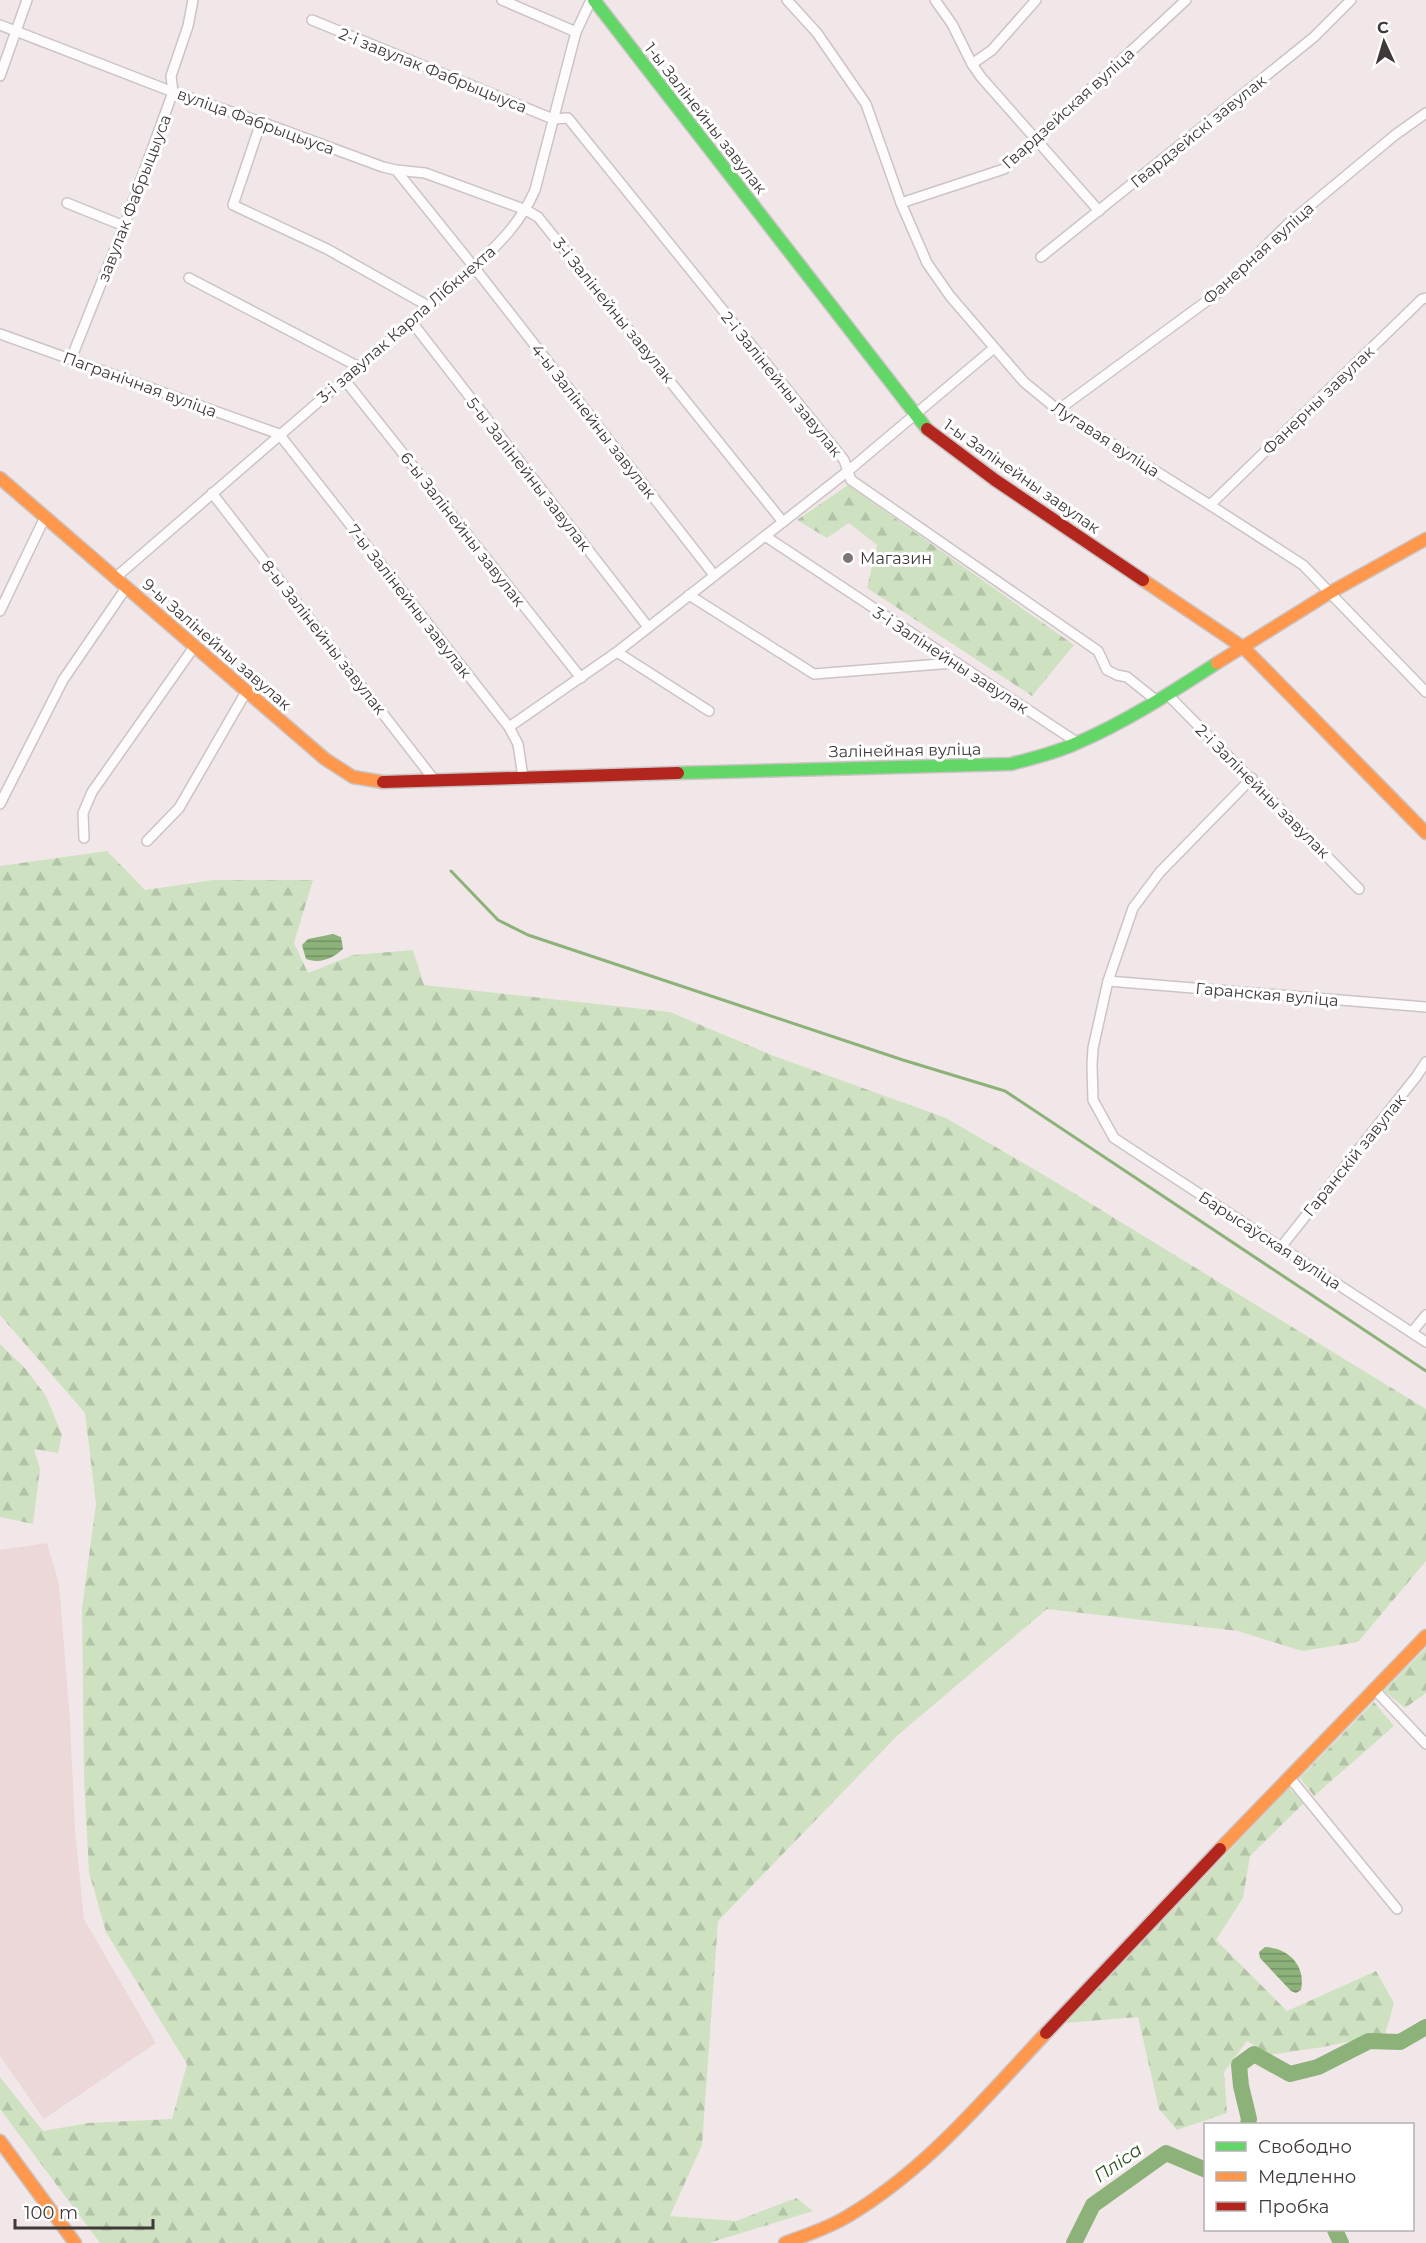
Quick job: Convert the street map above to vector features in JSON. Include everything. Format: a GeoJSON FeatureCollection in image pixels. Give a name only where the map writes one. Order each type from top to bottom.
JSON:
{"type":"FeatureCollection","features":[{"type":"Feature","properties":{"kind":"street"},"geometry":{"type":"LineString","coordinates":[[0,76],[27,0]]}},
{"type":"Feature","properties":{"kind":"street","name":"завулак Фабрыцыуса"},"geometry":{"type":"LineString","coordinates":[[71,359],[124,226],[173,92],[171,76],[188,26],[193,0]]}},
{"type":"Feature","properties":{"kind":"street"},"geometry":{"type":"LineString","coordinates":[[502,0],[576,32]]}},
{"type":"Feature","properties":{"kind":"street","name":"3-і завулак Карла Лібкнехта"},"geometry":{"type":"LineString","coordinates":[[115,578],[508,235],[526,210],[535,190],[576,32],[592,0]]}},
{"type":"Feature","properties":{"kind":"street","name":"1-ы Залінейны завулак"},"geometry":{"type":"LineString","coordinates":[[592,0],[926,428],[995,480],[1244,648],[1426,833]]}},
{"type":"Feature","properties":{"kind":"street","name":"Лугавая вуліца"},"geometry":{"type":"LineString","coordinates":[[787,0],[817,33],[866,104],[902,203],[927,263],[950,296],[1024,382],[1058,410],[1210,504],[1303,565],[1426,692]]}},
{"type":"Feature","properties":{"kind":"street"},"geometry":{"type":"LineString","coordinates":[[935,0],[952,24],[981,78],[1099,211]]}},
{"type":"Feature","properties":{"kind":"street"},"geometry":{"type":"LineString","coordinates":[[972,64],[992,50],[1036,0]]}},
{"type":"Feature","properties":{"kind":"street","name":"Гвардзейская вуліца"},"geometry":{"type":"LineString","coordinates":[[902,203],[1004,169],[1186,0]]}},
{"type":"Feature","properties":{"kind":"street","name":"Гвардзейскі завулак"},"geometry":{"type":"LineString","coordinates":[[1041,257],[1314,37],[1351,0]]}},
{"type":"Feature","properties":{"kind":"street","name":"2-і завулак Фабрыцыуса"},"geometry":{"type":"LineString","coordinates":[[312,20],[553,119]]}},
{"type":"Feature","properties":{"kind":"street","name":"вуліца Фабрыцыуса"},"geometry":{"type":"LineString","coordinates":[[0,25],[173,92],[396,170]]}},
{"type":"Feature","properties":{"kind":"street","name":"Фанерная вуліца"},"geometry":{"type":"LineString","coordinates":[[1058,410],[1219,292],[1289,223],[1395,135],[1426,113]]}},
{"type":"Feature","properties":{"kind":"street","name":"2-і Залінейны завулак"},"geometry":{"type":"LineString","coordinates":[[553,119],[568,118],[844,460],[851,480],[1098,651],[1107,670],[1127,677],[1162,698],[1252,778],[1359,889]]}},
{"type":"Feature","properties":{"kind":"street"},"geometry":{"type":"LineString","coordinates":[[261,122],[233,205],[327,249],[428,306]]}},
{"type":"Feature","properties":{"kind":"street"},"geometry":{"type":"LineString","coordinates":[[396,170],[474,267]]}},
{"type":"Feature","properties":{"kind":"street","name":"3-і Залінейны завулак"},"geometry":{"type":"LineString","coordinates":[[396,170],[425,173],[526,210],[538,217],[783,522]]}},
{"type":"Feature","properties":{"kind":"street"},"geometry":{"type":"LineString","coordinates":[[67,203],[124,226]]}},
{"type":"Feature","properties":{"kind":"street","name":"4-ы Залінейны завулак"},"geometry":{"type":"LineString","coordinates":[[474,267],[714,575]]}},
{"type":"Feature","properties":{"kind":"street"},"geometry":{"type":"LineString","coordinates":[[189,278],[359,367]]}},
{"type":"Feature","properties":{"kind":"street","name":"Фанерны завулак"},"geometry":{"type":"LineString","coordinates":[[1210,504],[1422,299],[1426,298]]}},
{"type":"Feature","properties":{"kind":"street","name":"5-ы Залінейны завулак"},"geometry":{"type":"LineString","coordinates":[[411,321],[648,627]]}},
{"type":"Feature","properties":{"kind":"street","name":"Пагранічная вуліца"},"geometry":{"type":"LineString","coordinates":[[0,334],[279,434]]}},
{"type":"Feature","properties":{"kind":"street"},"geometry":{"type":"LineString","coordinates":[[509,728],[616,652],[783,522],[916,415],[994,348]]}},
{"type":"Feature","properties":{"kind":"street","name":"6-ы Залінейны завулак"},"geometry":{"type":"LineString","coordinates":[[345,379],[581,678]]}},
{"type":"Feature","properties":{"kind":"street","name":"7-ы Залінейны завулак"},"geometry":{"type":"LineString","coordinates":[[279,434],[509,728],[518,744],[523,777]]}},
{"type":"Feature","properties":{"kind":"street","name":"9-ы Залінейны завулак"},"geometry":{"type":"LineString","coordinates":[[0,478],[325,759],[353,777],[378,782],[435,781]]}},
{"type":"Feature","properties":{"kind":"street","name":"8-ы Залінейны завулак"},"geometry":{"type":"LineString","coordinates":[[212,493],[435,781]]}},
{"type":"Feature","properties":{"kind":"street"},"geometry":{"type":"LineString","coordinates":[[0,611],[45,517]]}},
{"type":"Feature","properties":{"kind":"street","name":"3-і Залінейны завулак"},"geometry":{"type":"LineString","coordinates":[[765,536],[953,663],[1078,743]]}},
{"type":"Feature","properties":{"kind":"street","name":"Залінейная вуліца"},"geometry":{"type":"LineString","coordinates":[[435,781],[1011,764],[1046,755],[1078,743],[1162,698],[1331,592],[1426,540]]}},
{"type":"Feature","properties":{"kind":"street"},"geometry":{"type":"LineString","coordinates":[[0,804],[63,681],[126,588]]}},
{"type":"Feature","properties":{"kind":"street"},"geometry":{"type":"LineString","coordinates":[[689,595],[814,674],[953,663]]}},
{"type":"Feature","properties":{"kind":"street"},"geometry":{"type":"LineString","coordinates":[[84,838],[83,813],[92,792],[194,647]]}},
{"type":"Feature","properties":{"kind":"street"},"geometry":{"type":"LineString","coordinates":[[616,652],[709,711]]}},
{"type":"Feature","properties":{"kind":"street"},"geometry":{"type":"LineString","coordinates":[[147,841],[179,808],[246,692]]}},
{"type":"Feature","properties":{"kind":"street"},"geometry":{"type":"LineString","coordinates":[[1108,981],[1133,908],[1160,872],[1252,778]]}},
{"type":"Feature","properties":{"kind":"street","name":"Гаранская вуліца"},"geometry":{"type":"LineString","coordinates":[[1108,981],[1426,1007]]}},
{"type":"Feature","properties":{"kind":"street","name":"Барысаўская вуліца"},"geometry":{"type":"LineString","coordinates":[[1108,981],[1094,1048],[1093,1101],[1114,1138],[1426,1342]]}},
{"type":"Feature","properties":{"kind":"street","name":"Гаранскій завулак"},"geometry":{"type":"LineString","coordinates":[[1281,1247],[1426,1062]]}},
{"type":"Feature","properties":{"kind":"street"},"geometry":{"type":"LineString","coordinates":[[1412,1332],[1426,1315]]}},
{"type":"Feature","properties":{"kind":"street"},"geometry":{"type":"LineString","coordinates":[[785,2243],[846,2218],[894,2187],[943,2143],[1158,1913],[1426,1636]]}},
{"type":"Feature","properties":{"kind":"street"},"geometry":{"type":"LineString","coordinates":[[1375,1690],[1426,1744]]}},
{"type":"Feature","properties":{"kind":"street"},"geometry":{"type":"LineString","coordinates":[[1290,1778],[1397,1909]]}},
{"type":"Feature","properties":{"kind":"street"},"geometry":{"type":"LineString","coordinates":[[0,2141],[75,2243]]}},
{"type":"Feature","properties":{"kind":"shaded area"},"geometry":{"type":"Polygon","coordinates":[[[333,934],[341,937],[343,949],[326,960],[306,959],[302,945],[308,939],[333,934]]]}},
{"type":"Feature","properties":{"kind":"shaded area"},"geometry":{"type":"Polygon","coordinates":[[[47,1543],[59,1584],[70,1720],[75,1830],[84,1919],[156,2043],[44,2119],[0,2056],[0,1550],[47,1543]]]}},
{"type":"Feature","properties":{"kind":"shaded area"},"geometry":{"type":"Polygon","coordinates":[[[1265,1947],[1281,1951],[1294,1960],[1301,1973],[1301,1990],[1296,1993],[1291,1991],[1260,1958],[1259,1952],[1265,1947]]]}},
{"type":"Feature","properties":{"kind":"green space"},"geometry":{"type":"Polygon","coordinates":[[[848,485],[1074,645],[1032,696],[867,588],[877,545],[849,523],[827,538],[797,520],[848,485]]]}},
{"type":"Feature","properties":{"kind":"green space"},"geometry":{"type":"Polygon","coordinates":[[[107,851],[145,890],[214,880],[313,880],[294,943],[308,973],[353,955],[413,950],[424,985],[670,1012],[774,1056],[946,1118],[1049,1178],[1426,1409],[1426,1561],[1358,1642],[1302,1651],[1238,1631],[1047,1609],[898,1735],[718,1921],[702,2145],[670,2216],[736,2221],[796,2198],[813,2211],[709,2243],[100,2243],[0,2109],[0,2077],[43,2131],[88,2123],[172,2119],[187,2064],[106,1932],[89,1872],[84,1776],[82,1608],[96,1504],[85,1413],[0,1315],[0,866],[107,851]]]}},
{"type":"Feature","properties":{"kind":"green space"},"geometry":{"type":"Polygon","coordinates":[[[0,1344],[25,1368],[46,1396],[62,1435],[58,1453],[34,1449],[40,1469],[33,1524],[0,1517],[0,1344]]]}},
{"type":"Feature","properties":{"kind":"green space"},"geometry":{"type":"Polygon","coordinates":[[[1426,1648],[1426,1693],[1405,1708],[1384,1691],[1426,1648]]]}},
{"type":"Feature","properties":{"kind":"green space"},"geometry":{"type":"Polygon","coordinates":[[[1374,1702],[1394,1726],[1314,1796],[1300,1778],[1374,1702]]]}},
{"type":"Feature","properties":{"kind":"green space"},"geometry":{"type":"Polygon","coordinates":[[[1289,1788],[1304,1803],[1250,1856],[1243,1898],[1216,1940],[1287,2011],[1376,1971],[1394,2003],[1385,2034],[1270,2055],[1247,2041],[1224,2072],[1227,2113],[1177,2130],[1159,2109],[1138,2017],[1066,2023],[1289,1788]]]}},
{"type":"Feature","properties":{"kind":"waterway"},"geometry":{"type":"LineString","coordinates":[[451,871],[498,920],[528,935],[903,1060],[1005,1091],[1426,1371]]}},
{"type":"Feature","properties":{"kind":"waterway"},"geometry":{"type":"LineString","coordinates":[[1248,2123],[1239,2065],[1254,2054],[1290,2074],[1318,2067],[1369,2041],[1400,2042],[1426,2027]]}},
{"type":"Feature","properties":{"kind":"waterway","name":"Пліса"},"geometry":{"type":"LineString","coordinates":[[1074,2243],[1093,2205],[1166,2153],[1204,2169]]}},
{"type":"Feature","properties":{"kind":"waterway","name":"Пліса"},"geometry":{"type":"LineString","coordinates":[[1335,2231],[1341,2243]]}},
{"type":"Feature","properties":{"kind":"traffic: fast"},"geometry":{"type":"LineString","coordinates":[[594,0],[927,429]]}},
{"type":"Feature","properties":{"kind":"traffic: fast"},"geometry":{"type":"LineString","coordinates":[[678,773],[1011,764],[1061,750],[1095,735],[1148,706],[1217,663]]}},
{"type":"Feature","properties":{"kind":"traffic: slow"},"geometry":{"type":"LineString","coordinates":[[0,478],[325,759],[353,777],[383,782]]}},
{"type":"Feature","properties":{"kind":"traffic: slow"},"geometry":{"type":"LineString","coordinates":[[1217,663],[1331,592],[1426,539]]}},
{"type":"Feature","properties":{"kind":"traffic: slow"},"geometry":{"type":"LineString","coordinates":[[1143,580],[1244,648],[1426,833]]}},
{"type":"Feature","properties":{"kind":"traffic: slow"},"geometry":{"type":"LineString","coordinates":[[1220,1849],[1426,1636]]}},
{"type":"Feature","properties":{"kind":"traffic: slow"},"geometry":{"type":"LineString","coordinates":[[785,2243],[841,2220],[876,2198],[903,2177],[977,2108],[1046,2033]]}},
{"type":"Feature","properties":{"kind":"traffic: slow"},"geometry":{"type":"LineString","coordinates":[[0,2141],[75,2243]]}},
{"type":"Feature","properties":{"kind":"traffic: jam"},"geometry":{"type":"LineString","coordinates":[[927,429],[995,480],[1143,580]]}},
{"type":"Feature","properties":{"kind":"traffic: jam"},"geometry":{"type":"LineString","coordinates":[[383,782],[678,773]]}},
{"type":"Feature","properties":{"kind":"traffic: jam"},"geometry":{"type":"LineString","coordinates":[[1046,2033],[1220,1849]]}},
{"type":"Feature","properties":{"kind":"place","name":"Магазин"},"geometry":{"type":"Point","coordinates":[848,558]}}]}
